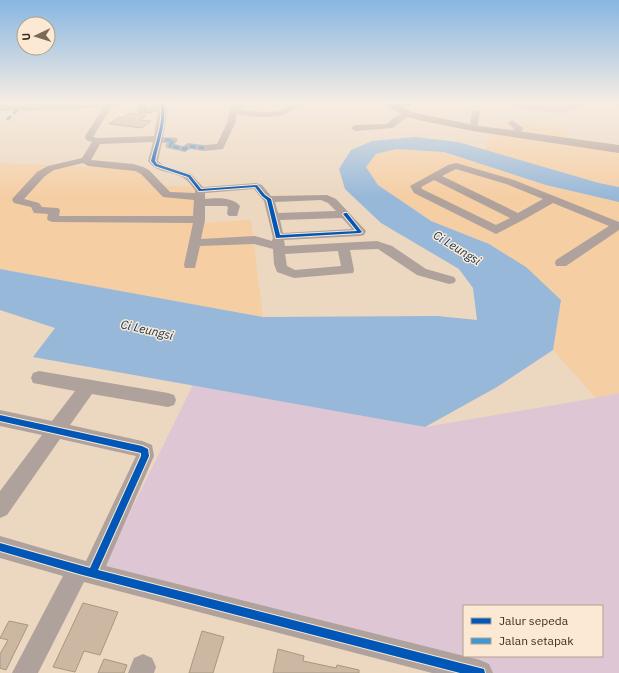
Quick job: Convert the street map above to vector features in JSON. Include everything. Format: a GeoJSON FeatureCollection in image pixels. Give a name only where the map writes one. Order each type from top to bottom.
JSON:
{"type":"FeatureCollection","features":[{"type":"Feature","properties":{"kind":"main road"},"geometry":{"type":"LineString","coordinates":[[507,133],[619,149]]}},
{"type":"Feature","properties":{"kind":"street"},"geometry":{"type":"LineString","coordinates":[[91,133],[89,136],[92,140],[97,141],[173,140],[170,146],[185,149],[188,146],[204,148],[220,146],[226,133]]}},
{"type":"Feature","properties":{"kind":"street"},"geometry":{"type":"LineString","coordinates":[[158,133],[153,161],[156,165],[189,176],[200,196],[199,220],[190,265]]}},
{"type":"Feature","properties":{"kind":"street"},"geometry":{"type":"LineString","coordinates":[[97,141],[86,160],[51,168],[41,174],[17,200],[36,206],[38,210],[54,210],[54,219],[199,220]]}},
{"type":"Feature","properties":{"kind":"street"},"geometry":{"type":"LineString","coordinates":[[86,160],[90,164],[132,167],[139,169],[145,172],[169,196],[200,196],[256,186],[261,194],[269,199],[323,197],[332,201],[360,231],[279,244]]}},
{"type":"Feature","properties":{"kind":"street"},"geometry":{"type":"LineString","coordinates":[[552,199],[499,230],[492,229],[416,189],[415,186],[451,167],[456,166],[503,179],[552,199],[618,226]]}},
{"type":"Feature","properties":{"kind":"street"},"geometry":{"type":"LineString","coordinates":[[434,176],[520,218]]}},
{"type":"Feature","properties":{"kind":"street"},"geometry":{"type":"LineString","coordinates":[[200,196],[234,206],[233,214]]}},
{"type":"Feature","properties":{"kind":"street"},"geometry":{"type":"LineString","coordinates":[[269,199],[274,217],[279,244],[280,264],[282,269],[294,274],[348,270],[343,246]]}},
{"type":"Feature","properties":{"kind":"street"},"geometry":{"type":"LineString","coordinates":[[274,217],[345,214]]}},
{"type":"Feature","properties":{"kind":"street"},"geometry":{"type":"LineString","coordinates":[[561,263],[618,226]]}},
{"type":"Feature","properties":{"kind":"street"},"geometry":{"type":"LineString","coordinates":[[194,243],[255,240],[279,244],[343,246],[377,245],[382,246],[400,256],[415,269],[431,276],[449,280]]}},
{"type":"Feature","properties":{"kind":"street"},"geometry":{"type":"LineString","coordinates":[[39,378],[168,400]]}},
{"type":"Feature","properties":{"kind":"street"},"geometry":{"type":"LineString","coordinates":[[0,508],[88,386]]}},
{"type":"Feature","properties":{"kind":"street"},"geometry":{"type":"LineString","coordinates":[[0,418],[142,448],[145,451],[145,456],[86,572],[25,673]]}},
{"type":"Feature","properties":{"kind":"street"},"geometry":{"type":"LineString","coordinates":[[0,547],[86,572],[480,673]]}},
{"type":"Feature","properties":{"kind":"shaded area"},"geometry":{"type":"Polygon","coordinates":[[[491,133],[567,133],[568,140],[619,147],[619,187],[599,183],[485,150],[491,133]]]}},
{"type":"Feature","properties":{"kind":"shaded area"},"geometry":{"type":"Polygon","coordinates":[[[396,149],[444,152],[546,185],[619,202],[619,393],[596,398],[553,350],[561,300],[526,267],[489,244],[431,221],[378,185],[366,167],[376,154],[396,149]]]}},
{"type":"Feature","properties":{"kind":"shaded area"},"geometry":{"type":"Polygon","coordinates":[[[0,164],[131,169],[141,173],[150,185],[195,187],[199,223],[251,220],[263,317],[0,269],[0,164]]]}},
{"type":"Feature","properties":{"kind":"shaded area"},"geometry":{"type":"Polygon","coordinates":[[[193,385],[425,427],[619,393],[619,673],[478,673],[101,571],[193,385]]]}},
{"type":"Feature","properties":{"kind":"water","name":"Ci Leungsi"},"geometry":{"type":"Polygon","coordinates":[[[415,137],[458,142],[599,183],[619,187],[619,202],[546,185],[444,152],[396,149],[376,154],[366,167],[378,185],[431,221],[489,244],[526,267],[561,300],[553,350],[497,387],[425,427],[33,357],[55,328],[0,310],[0,269],[263,317],[437,316],[477,320],[473,288],[459,269],[381,223],[345,189],[339,169],[351,150],[372,141],[415,137]]]}},
{"type":"Feature","properties":{"kind":"building"},"geometry":{"type":"Polygon","coordinates":[[[83,603],[118,612],[100,655],[84,651],[75,672],[53,667],[83,603]]]}},
{"type":"Feature","properties":{"kind":"building"},"geometry":{"type":"Polygon","coordinates":[[[9,621],[28,625],[6,670],[0,668],[0,654],[8,640],[0,638],[9,621]]]}},
{"type":"Feature","properties":{"kind":"building"},"geometry":{"type":"Polygon","coordinates":[[[202,631],[224,637],[213,673],[189,673],[202,631]]]}},
{"type":"Feature","properties":{"kind":"building"},"geometry":{"type":"Polygon","coordinates":[[[278,649],[304,656],[303,661],[336,668],[337,665],[359,670],[359,673],[273,673],[278,649]]]}},
{"type":"Feature","properties":{"kind":"building"},"geometry":{"type":"Polygon","coordinates":[[[104,659],[127,665],[124,673],[98,673],[104,659]]]}},
{"type":"Feature","properties":{"kind":"marked path"},"geometry":{"type":"LineString","coordinates":[[156,140],[173,140],[170,146],[185,149],[188,146],[204,148]]}},
{"type":"Feature","properties":{"kind":"cycle path"},"geometry":{"type":"LineString","coordinates":[[159,133],[153,161],[156,165],[189,176],[200,190],[256,186],[269,199],[278,237],[360,232],[345,214]]}},
{"type":"Feature","properties":{"kind":"cycle path"},"geometry":{"type":"LineString","coordinates":[[0,418],[142,449],[145,451],[145,456],[92,573]]}},
{"type":"Feature","properties":{"kind":"cycle path"},"geometry":{"type":"LineString","coordinates":[[0,547],[79,570],[480,673]]}}]}
